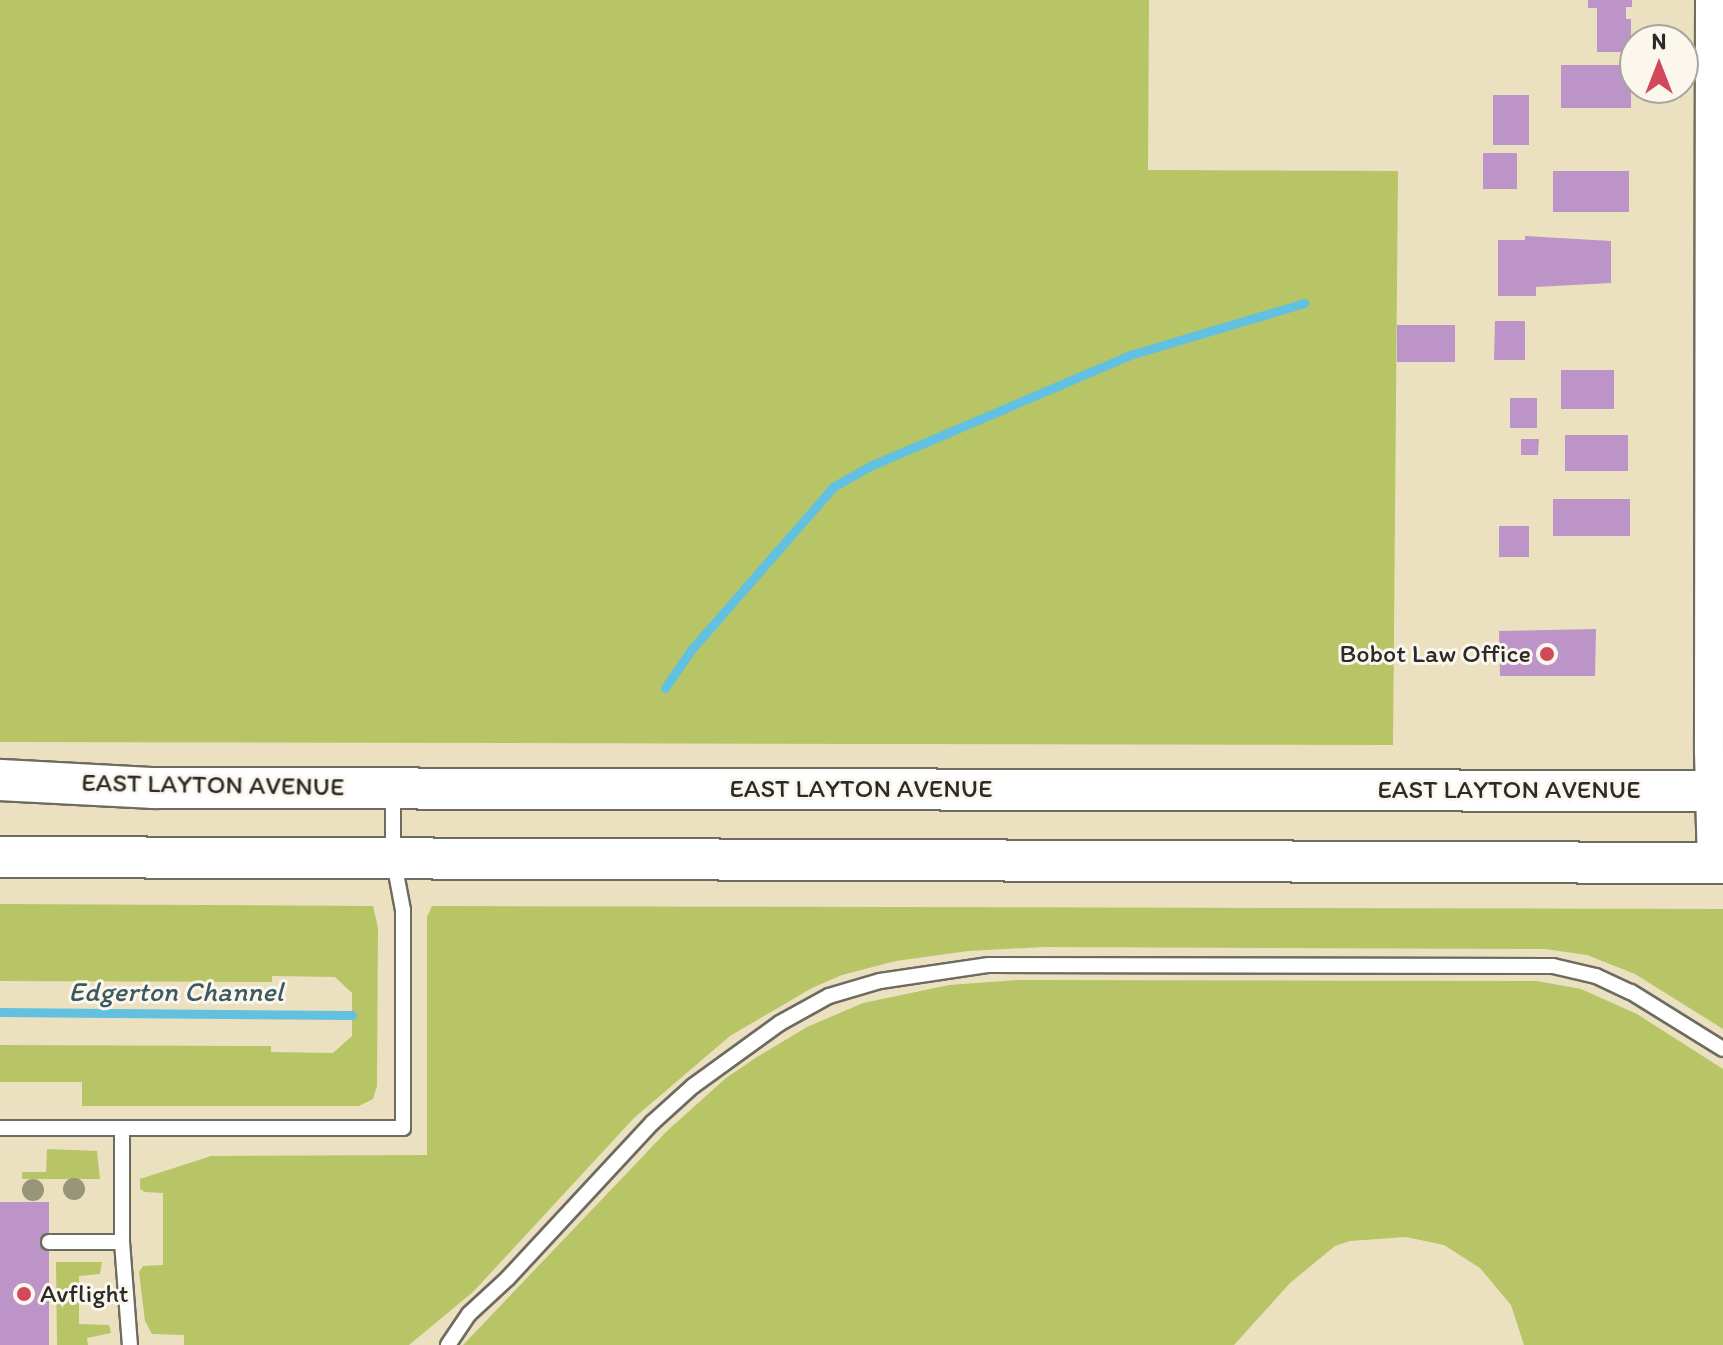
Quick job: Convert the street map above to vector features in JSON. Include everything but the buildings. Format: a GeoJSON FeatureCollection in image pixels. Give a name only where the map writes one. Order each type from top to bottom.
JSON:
{"type":"FeatureCollection","features":[{"type":"Feature","properties":{"kind":"main road","name":"EAST LAYTON AVENUE"},"geometry":{"type":"LineString","coordinates":[[0,780],[154,788],[1716,791]]}},
{"type":"Feature","properties":{"kind":"main road"},"geometry":{"type":"LineString","coordinates":[[0,857],[1718,863]]}},
{"type":"Feature","properties":{"kind":"street"},"geometry":{"type":"LineString","coordinates":[[1710,0],[1716,352],[1718,863]]}},
{"type":"Feature","properties":{"kind":"lane"},"geometry":{"type":"LineString","coordinates":[[0,1128],[403,1128],[403,910],[393,857],[393,788]]}},
{"type":"Feature","properties":{"kind":"lane"},"geometry":{"type":"LineString","coordinates":[[448,1345],[469,1314],[508,1278],[652,1123],[693,1086],[780,1023],[829,996],[880,981],[989,965],[1553,966],[1587,974],[1631,992],[1723,1049]]}},
{"type":"Feature","properties":{"kind":"lane"},"geometry":{"type":"LineString","coordinates":[[122,1128],[122,1242],[130,1345]]}},
{"type":"Feature","properties":{"kind":"lane"},"geometry":{"type":"LineString","coordinates":[[49,1242],[122,1242]]}},
{"type":"Feature","properties":{"kind":"green space"},"geometry":{"type":"Polygon","coordinates":[[[0,0],[1149,0],[1148,170],[1398,171],[1393,745],[0,742],[0,0]]]}},
{"type":"Feature","properties":{"kind":"green space"},"geometry":{"type":"Polygon","coordinates":[[[0,904],[373,906],[378,928],[377,1086],[373,1099],[359,1106],[82,1106],[82,1082],[0,1082],[0,1045],[271,1046],[271,1052],[333,1053],[352,1036],[352,993],[335,977],[272,976],[272,982],[0,981],[0,904]]]}},
{"type":"Feature","properties":{"kind":"green space"},"geometry":{"type":"Polygon","coordinates":[[[432,906],[1723,909],[1723,1029],[1635,974],[1587,955],[1545,949],[1044,947],[968,951],[896,961],[842,975],[812,988],[730,1036],[634,1118],[473,1292],[409,1345],[184,1345],[184,1335],[152,1334],[145,1321],[139,1272],[143,1266],[163,1265],[163,1193],[140,1189],[140,1179],[211,1156],[427,1155],[427,917],[432,906]]]}},
{"type":"Feature","properties":{"kind":"green space"},"geometry":{"type":"Polygon","coordinates":[[[1019,980],[1537,981],[1581,989],[1637,1014],[1723,1069],[1723,1345],[1524,1345],[1511,1305],[1480,1268],[1444,1245],[1406,1237],[1350,1241],[1335,1246],[1290,1283],[1234,1345],[463,1345],[667,1131],[726,1078],[757,1057],[807,1027],[863,1003],[949,985],[1019,980]]]}},
{"type":"Feature","properties":{"kind":"green space"},"geometry":{"type":"Polygon","coordinates":[[[47,1149],[97,1151],[100,1179],[22,1179],[22,1172],[46,1172],[47,1149]]]}},
{"type":"Feature","properties":{"kind":"green space"},"geometry":{"type":"Polygon","coordinates":[[[56,1262],[102,1262],[100,1274],[79,1276],[79,1324],[109,1325],[111,1333],[87,1338],[88,1345],[57,1345],[56,1262]]]}},
{"type":"Feature","properties":{"kind":"waterway"},"geometry":{"type":"LineString","coordinates":[[665,688],[691,650],[833,487],[870,466],[1130,355],[1304,303]]}},
{"type":"Feature","properties":{"kind":"waterway","name":"Edgerton Channel"},"geometry":{"type":"LineString","coordinates":[[0,1012],[352,1015]]}},
{"type":"Feature","properties":{"kind":"place","name":"Bobot Law Office"},"geometry":{"type":"Point","coordinates":[1547,654]}},
{"type":"Feature","properties":{"kind":"place","name":"Avflight"},"geometry":{"type":"Point","coordinates":[24,1294]}}]}
